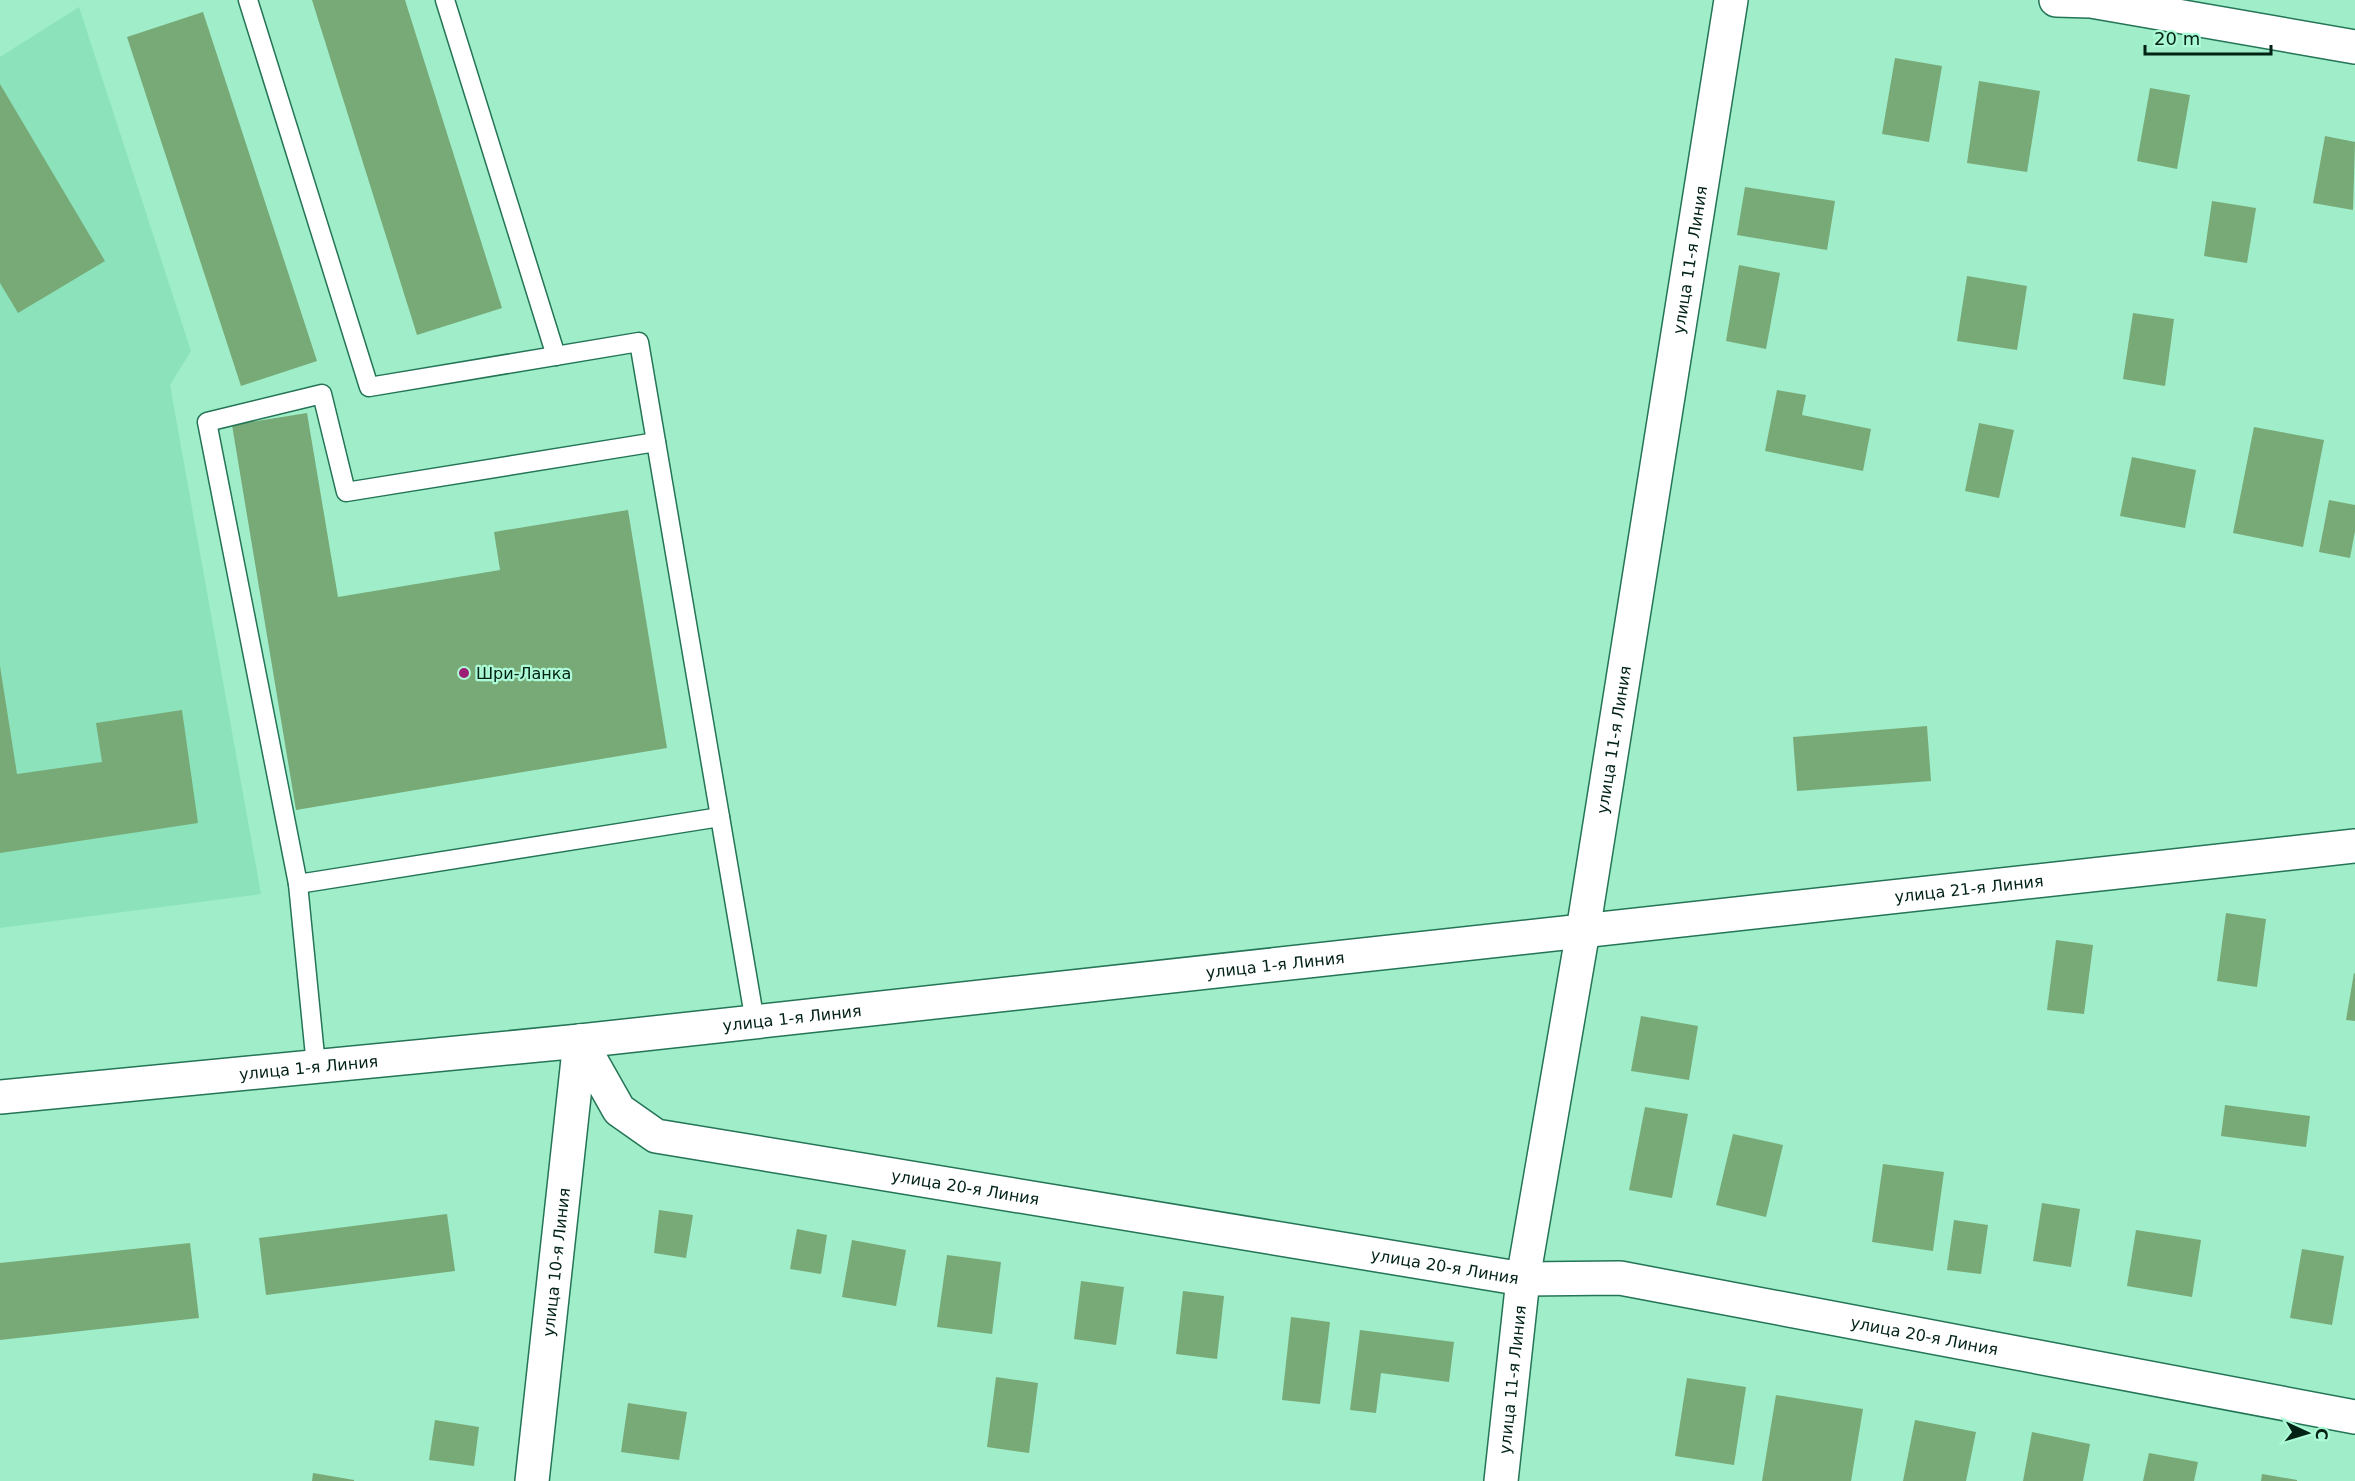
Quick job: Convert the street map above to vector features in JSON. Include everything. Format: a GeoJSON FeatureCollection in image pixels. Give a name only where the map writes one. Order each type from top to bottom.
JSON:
{"type":"FeatureCollection","features":[{"type":"Feature","properties":{"kind":"street","name":"улица 11-я Линия"},"geometry":{"type":"LineString","coordinates":[[1501,1481],[1523,1279],[1583,931],[1731,0]]}},
{"type":"Feature","properties":{"kind":"street"},"geometry":{"type":"LineString","coordinates":[[2056,0],[2091,1],[2355,47]]}},
{"type":"Feature","properties":{"kind":"street","name":"улица 21-я Линия"},"geometry":{"type":"LineString","coordinates":[[1583,931],[2355,846]]}},
{"type":"Feature","properties":{"kind":"street","name":"улица 1-я Линия"},"geometry":{"type":"LineString","coordinates":[[0,1097],[580,1041],[1583,931]]}},
{"type":"Feature","properties":{"kind":"street","name":"улица 20-я Линия"},"geometry":{"type":"LineString","coordinates":[[580,1041],[619,1110],[656,1136],[1523,1279],[1620,1278],[2355,1417]]}},
{"type":"Feature","properties":{"kind":"street","name":"улица 10-я Линия"},"geometry":{"type":"LineString","coordinates":[[532,1481],[580,1041]]}},
{"type":"Feature","properties":{"kind":"lane"},"geometry":{"type":"LineString","coordinates":[[248,0],[369,387],[639,342],[754,1022]]}},
{"type":"Feature","properties":{"kind":"lane"},"geometry":{"type":"LineString","coordinates":[[445,0],[556,356]]}},
{"type":"Feature","properties":{"kind":"lane"},"geometry":{"type":"LineString","coordinates":[[316,1066],[298,884],[207,422],[322,394],[346,492],[656,442]]}},
{"type":"Feature","properties":{"kind":"lane"},"geometry":{"type":"LineString","coordinates":[[298,884],[720,817]]}},
{"type":"Feature","properties":{"kind":"shaded area"},"geometry":{"type":"Polygon","coordinates":[[[79,7],[191,351],[170,385],[261,894],[0,928],[0,57],[79,7]]]}},
{"type":"Feature","properties":{"kind":"building"},"geometry":{"type":"Polygon","coordinates":[[[312,0],[405,0],[502,308],[417,335],[312,0]]]}},
{"type":"Feature","properties":{"kind":"building"},"geometry":{"type":"Polygon","coordinates":[[[203,12],[317,361],[241,386],[127,37],[203,12]]]}},
{"type":"Feature","properties":{"kind":"building"},"geometry":{"type":"Polygon","coordinates":[[[1895,58],[1942,66],[1929,142],[1882,134],[1895,58]]]}},
{"type":"Feature","properties":{"kind":"building"},"geometry":{"type":"Polygon","coordinates":[[[1979,81],[2040,91],[2027,172],[1967,163],[1979,81]]]}},
{"type":"Feature","properties":{"kind":"building"},"geometry":{"type":"Polygon","coordinates":[[[0,84],[105,261],[18,313],[0,283],[0,84]]]}},
{"type":"Feature","properties":{"kind":"building"},"geometry":{"type":"Polygon","coordinates":[[[2150,88],[2190,95],[2177,169],[2137,161],[2150,88]]]}},
{"type":"Feature","properties":{"kind":"building"},"geometry":{"type":"Polygon","coordinates":[[[2325,136],[2355,142],[2353,210],[2313,203],[2325,136]]]}},
{"type":"Feature","properties":{"kind":"building"},"geometry":{"type":"Polygon","coordinates":[[[1745,187],[1835,201],[1827,250],[1737,235],[1745,187]]]}},
{"type":"Feature","properties":{"kind":"building"},"geometry":{"type":"Polygon","coordinates":[[[2212,201],[2256,208],[2247,263],[2204,256],[2212,201]]]}},
{"type":"Feature","properties":{"kind":"building"},"geometry":{"type":"Polygon","coordinates":[[[1739,265],[1780,273],[1766,349],[1726,341],[1739,265]]]}},
{"type":"Feature","properties":{"kind":"building"},"geometry":{"type":"Polygon","coordinates":[[[1967,276],[2027,286],[2017,350],[1957,341],[1967,276]]]}},
{"type":"Feature","properties":{"kind":"building"},"geometry":{"type":"Polygon","coordinates":[[[2133,313],[2174,319],[2165,386],[2123,379],[2133,313]]]}},
{"type":"Feature","properties":{"kind":"building"},"geometry":{"type":"Polygon","coordinates":[[[1777,390],[1806,395],[1802,415],[1871,429],[1863,471],[1765,451],[1777,390]]]}},
{"type":"Feature","properties":{"kind":"building","name":"Шри-Ланка"},"geometry":{"type":"Polygon","coordinates":[[[307,413],[338,597],[500,570],[494,532],[628,510],[667,748],[296,810],[232,425],[307,413]]]}},
{"type":"Feature","properties":{"kind":"building"},"geometry":{"type":"Polygon","coordinates":[[[1979,423],[2014,430],[1999,498],[1965,491],[1979,423]]]}},
{"type":"Feature","properties":{"kind":"building"},"geometry":{"type":"Polygon","coordinates":[[[2254,427],[2324,440],[2303,547],[2233,533],[2254,427]]]}},
{"type":"Feature","properties":{"kind":"building"},"geometry":{"type":"Polygon","coordinates":[[[2132,457],[2196,470],[2185,528],[2120,516],[2132,457]]]}},
{"type":"Feature","properties":{"kind":"building"},"geometry":{"type":"Polygon","coordinates":[[[2329,500],[2355,505],[2355,531],[2350,558],[2319,552],[2329,500]]]}},
{"type":"Feature","properties":{"kind":"building"},"geometry":{"type":"Polygon","coordinates":[[[0,666],[17,774],[102,762],[96,723],[182,710],[198,823],[0,853],[0,666]]]}},
{"type":"Feature","properties":{"kind":"building"},"geometry":{"type":"Polygon","coordinates":[[[1927,726],[1931,781],[1797,791],[1793,737],[1927,726]]]}},
{"type":"Feature","properties":{"kind":"building"},"geometry":{"type":"Polygon","coordinates":[[[2226,913],[2266,919],[2257,987],[2217,981],[2226,913]]]}},
{"type":"Feature","properties":{"kind":"building"},"geometry":{"type":"Polygon","coordinates":[[[2056,940],[2093,945],[2084,1014],[2047,1010],[2056,940]]]}},
{"type":"Feature","properties":{"kind":"building"},"geometry":{"type":"Polygon","coordinates":[[[2355,974],[2355,1021],[2346,1020],[2355,974]]]}},
{"type":"Feature","properties":{"kind":"building"},"geometry":{"type":"Polygon","coordinates":[[[1641,1016],[1698,1026],[1689,1080],[1631,1071],[1641,1016]]]}},
{"type":"Feature","properties":{"kind":"building"},"geometry":{"type":"Polygon","coordinates":[[[2225,1105],[2310,1116],[2306,1147],[2221,1136],[2225,1105]]]}},
{"type":"Feature","properties":{"kind":"building"},"geometry":{"type":"Polygon","coordinates":[[[1645,1107],[1688,1114],[1672,1198],[1629,1190],[1645,1107]]]}},
{"type":"Feature","properties":{"kind":"building"},"geometry":{"type":"Polygon","coordinates":[[[1733,1134],[1783,1145],[1766,1217],[1716,1205],[1733,1134]]]}},
{"type":"Feature","properties":{"kind":"building"},"geometry":{"type":"Polygon","coordinates":[[[1883,1164],[1944,1172],[1933,1251],[1872,1242],[1883,1164]]]}},
{"type":"Feature","properties":{"kind":"building"},"geometry":{"type":"Polygon","coordinates":[[[2042,1203],[2080,1209],[2071,1267],[2033,1261],[2042,1203]]]}},
{"type":"Feature","properties":{"kind":"building"},"geometry":{"type":"Polygon","coordinates":[[[659,1210],[693,1215],[686,1258],[654,1253],[659,1210]]]}},
{"type":"Feature","properties":{"kind":"building"},"geometry":{"type":"Polygon","coordinates":[[[447,1214],[455,1271],[266,1295],[259,1238],[447,1214]]]}},
{"type":"Feature","properties":{"kind":"building"},"geometry":{"type":"Polygon","coordinates":[[[1954,1220],[1988,1225],[1981,1274],[1947,1270],[1954,1220]]]}},
{"type":"Feature","properties":{"kind":"building"},"geometry":{"type":"Polygon","coordinates":[[[797,1229],[827,1235],[821,1274],[790,1269],[797,1229]]]}},
{"type":"Feature","properties":{"kind":"building"},"geometry":{"type":"Polygon","coordinates":[[[2136,1230],[2201,1240],[2192,1297],[2127,1286],[2136,1230]]]}},
{"type":"Feature","properties":{"kind":"building"},"geometry":{"type":"Polygon","coordinates":[[[852,1240],[906,1250],[896,1306],[842,1297],[852,1240]]]}},
{"type":"Feature","properties":{"kind":"building"},"geometry":{"type":"Polygon","coordinates":[[[190,1243],[199,1318],[0,1340],[0,1263],[190,1243]]]}},
{"type":"Feature","properties":{"kind":"building"},"geometry":{"type":"Polygon","coordinates":[[[2302,1249],[2344,1256],[2332,1325],[2290,1318],[2302,1249]]]}},
{"type":"Feature","properties":{"kind":"building"},"geometry":{"type":"Polygon","coordinates":[[[947,1255],[1001,1262],[992,1334],[937,1327],[947,1255]]]}},
{"type":"Feature","properties":{"kind":"building"},"geometry":{"type":"Polygon","coordinates":[[[1081,1281],[1124,1287],[1116,1345],[1074,1339],[1081,1281]]]}},
{"type":"Feature","properties":{"kind":"building"},"geometry":{"type":"Polygon","coordinates":[[[1183,1291],[1224,1296],[1217,1359],[1176,1354],[1183,1291]]]}},
{"type":"Feature","properties":{"kind":"building"},"geometry":{"type":"Polygon","coordinates":[[[1291,1317],[1330,1322],[1320,1404],[1282,1400],[1291,1317]]]}},
{"type":"Feature","properties":{"kind":"building"},"geometry":{"type":"Polygon","coordinates":[[[1360,1330],[1454,1342],[1449,1382],[1381,1373],[1376,1413],[1350,1410],[1360,1330]]]}},
{"type":"Feature","properties":{"kind":"building"},"geometry":{"type":"Polygon","coordinates":[[[996,1377],[1038,1383],[1029,1453],[987,1447],[996,1377]]]}},
{"type":"Feature","properties":{"kind":"building"},"geometry":{"type":"Polygon","coordinates":[[[1687,1378],[1746,1387],[1734,1465],[1675,1456],[1687,1378]]]}},
{"type":"Feature","properties":{"kind":"building"},"geometry":{"type":"Polygon","coordinates":[[[1776,1395],[1863,1409],[1851,1481],[1762,1481],[1776,1395]]]}},
{"type":"Feature","properties":{"kind":"building"},"geometry":{"type":"Polygon","coordinates":[[[628,1403],[687,1412],[679,1460],[621,1452],[628,1403]]]}},
{"type":"Feature","properties":{"kind":"building"},"geometry":{"type":"Polygon","coordinates":[[[435,1420],[479,1427],[474,1466],[429,1460],[435,1420]]]}},
{"type":"Feature","properties":{"kind":"building"},"geometry":{"type":"Polygon","coordinates":[[[1915,1420],[1976,1432],[1966,1481],[1903,1481],[1915,1420]]]}},
{"type":"Feature","properties":{"kind":"building"},"geometry":{"type":"Polygon","coordinates":[[[2032,1432],[2090,1444],[2083,1481],[2023,1481],[2032,1432]]]}},
{"type":"Feature","properties":{"kind":"building"},"geometry":{"type":"Polygon","coordinates":[[[2149,1453],[2198,1462],[2194,1481],[2143,1481],[2149,1453]]]}},
{"type":"Feature","properties":{"kind":"building"},"geometry":{"type":"Polygon","coordinates":[[[313,1473],[354,1480],[354,1481],[312,1481],[313,1473]]]}},
{"type":"Feature","properties":{"kind":"building"},"geometry":{"type":"Polygon","coordinates":[[[2262,1474],[2297,1480],[2297,1481],[2261,1481],[2262,1474]]]}},
{"type":"Feature","properties":{"kind":"place","name":"Шри-Ланка"},"geometry":{"type":"Point","coordinates":[464,673]}}]}
